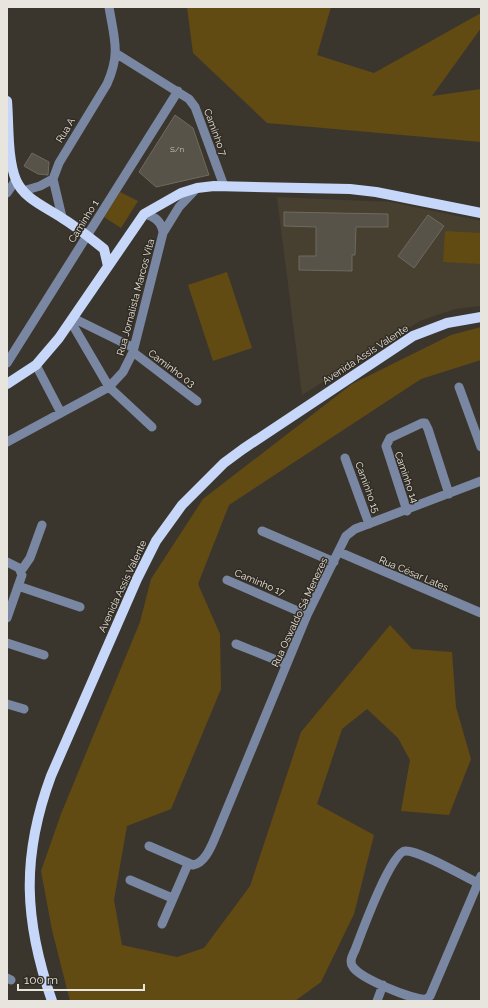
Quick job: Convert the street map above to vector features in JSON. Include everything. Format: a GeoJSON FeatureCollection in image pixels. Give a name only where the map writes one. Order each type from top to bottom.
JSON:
{"type":"FeatureCollection","features":[{"type":"Feature","properties":{"kind":"main road"},"geometry":{"type":"LineString","coordinates":[[7,101],[11,155],[16,180],[23,191],[62,217],[104,249],[119,249]]}},
{"type":"Feature","properties":{"kind":"main road"},"geometry":{"type":"LineString","coordinates":[[7,384],[36,365],[72,320],[144,214],[170,198],[197,188],[224,186],[350,189],[376,192],[481,213]]}},
{"type":"Feature","properties":{"kind":"main road"},"geometry":{"type":"LineString","coordinates":[[104,249],[108,266]]}},
{"type":"Feature","properties":{"kind":"main road","name":"Avenida Assis Valente"},"geometry":{"type":"LineString","coordinates":[[52,1001],[35,943],[29,889],[39,814],[56,764],[137,578],[156,541],[182,505],[224,463],[243,449],[413,336],[446,323],[481,317]]}},
{"type":"Feature","properties":{"kind":"street","name":"Rua A"},"geometry":{"type":"LineString","coordinates":[[53,179],[59,163],[107,84],[113,70],[117,54],[109,7]]}},
{"type":"Feature","properties":{"kind":"street","name":"Caminho 7"},"geometry":{"type":"LineString","coordinates":[[117,54],[189,99],[195,107],[224,186]]}},
{"type":"Feature","properties":{"kind":"street","name":"Caminho 1"},"geometry":{"type":"LineString","coordinates":[[7,363],[178,91]]}},
{"type":"Feature","properties":{"kind":"street"},"geometry":{"type":"LineString","coordinates":[[23,191],[40,186],[53,179],[62,217]]}},
{"type":"Feature","properties":{"kind":"street"},"geometry":{"type":"LineString","coordinates":[[7,193],[16,180]]}},
{"type":"Feature","properties":{"kind":"street","name":"Rua Jornalista Marcos Vita"},"geometry":{"type":"LineString","coordinates":[[7,442],[109,387],[123,372],[133,350],[163,233],[179,207],[197,188]]}},
{"type":"Feature","properties":{"kind":"street","name":"Rua Jornalista Marcos Vita"},"geometry":{"type":"LineString","coordinates":[[144,214],[153,216],[158,220],[162,225],[163,233]]}},
{"type":"Feature","properties":{"kind":"street"},"geometry":{"type":"LineString","coordinates":[[72,320],[109,387],[152,427]]}},
{"type":"Feature","properties":{"kind":"street","name":"Caminho 03"},"geometry":{"type":"LineString","coordinates":[[72,320],[133,350],[197,402]]}},
{"type":"Feature","properties":{"kind":"street"},"geometry":{"type":"LineString","coordinates":[[36,365],[61,413]]}},
{"type":"Feature","properties":{"kind":"street"},"geometry":{"type":"LineString","coordinates":[[459,387],[481,447]]}},
{"type":"Feature","properties":{"kind":"street","name":"Caminho 14"},"geometry":{"type":"LineString","coordinates":[[407,511],[386,450],[386,446],[390,438],[422,423],[427,426],[449,494]]}},
{"type":"Feature","properties":{"kind":"street","name":"Caminho 15"},"geometry":{"type":"LineString","coordinates":[[345,458],[369,524]]}},
{"type":"Feature","properties":{"kind":"street","name":"Rua Oswaldo Sá Menezes"},"geometry":{"type":"LineString","coordinates":[[188,864],[197,864],[203,859],[217,833],[307,615],[346,536],[355,529],[407,511],[481,481]]}},
{"type":"Feature","properties":{"kind":"street"},"geometry":{"type":"LineString","coordinates":[[7,618],[18,586],[21,571],[30,558],[42,525]]}},
{"type":"Feature","properties":{"kind":"street"},"geometry":{"type":"LineString","coordinates":[[262,531],[334,562]]}},
{"type":"Feature","properties":{"kind":"street","name":"Rua César Lates"},"geometry":{"type":"LineString","coordinates":[[338,552],[481,613]]}},
{"type":"Feature","properties":{"kind":"street"},"geometry":{"type":"LineString","coordinates":[[7,562],[16,566],[21,571]]}},
{"type":"Feature","properties":{"kind":"street","name":"Caminho 17"},"geometry":{"type":"LineString","coordinates":[[227,580],[307,615]]}},
{"type":"Feature","properties":{"kind":"street"},"geometry":{"type":"LineString","coordinates":[[18,586],[80,607]]}},
{"type":"Feature","properties":{"kind":"street"},"geometry":{"type":"LineString","coordinates":[[7,643],[44,655]]}},
{"type":"Feature","properties":{"kind":"street"},"geometry":{"type":"LineString","coordinates":[[236,644],[286,664]]}},
{"type":"Feature","properties":{"kind":"street"},"geometry":{"type":"LineString","coordinates":[[7,704],[24,709]]}},
{"type":"Feature","properties":{"kind":"street"},"geometry":{"type":"LineString","coordinates":[[149,846],[188,864],[162,924]]}},
{"type":"Feature","properties":{"kind":"street"},"geometry":{"type":"LineString","coordinates":[[404,851],[415,853],[479,880],[430,996],[426,1000],[417,999],[384,985],[357,971],[351,963],[351,959],[385,877],[398,854],[404,851]]}},
{"type":"Feature","properties":{"kind":"street"},"geometry":{"type":"LineString","coordinates":[[130,880],[172,898]]}},
{"type":"Feature","properties":{"kind":"street"},"geometry":{"type":"LineString","coordinates":[[377,1001],[384,985]]}},
{"type":"Feature","properties":{"kind":"shaded area"},"geometry":{"type":"Polygon","coordinates":[[[187,7],[331,7],[317,55],[374,73],[481,13],[481,28],[432,96],[481,89],[481,142],[267,123],[193,53],[187,7]]]}},
{"type":"Feature","properties":{"kind":"shaded area"},"geometry":{"type":"Polygon","coordinates":[[[120,192],[138,201],[121,228],[104,217],[120,192]]]}},
{"type":"Feature","properties":{"kind":"shaded area"},"geometry":{"type":"Polygon","coordinates":[[[277,197],[391,202],[481,221],[481,306],[455,309],[420,321],[302,395],[277,197]]]}},
{"type":"Feature","properties":{"kind":"shaded area"},"geometry":{"type":"Polygon","coordinates":[[[445,231],[481,233],[481,264],[443,262],[445,231]]]}},
{"type":"Feature","properties":{"kind":"shaded area"},"geometry":{"type":"Polygon","coordinates":[[[227,272],[252,348],[213,361],[188,285],[227,272]]]}},
{"type":"Feature","properties":{"kind":"shaded area"},"geometry":{"type":"Polygon","coordinates":[[[481,327],[481,360],[421,379],[229,505],[198,584],[220,634],[221,689],[171,809],[127,826],[114,900],[122,945],[177,957],[204,948],[250,886],[301,732],[390,625],[412,649],[452,652],[456,707],[471,759],[449,815],[401,811],[410,760],[398,738],[367,709],[342,729],[317,804],[374,835],[354,914],[321,982],[295,1001],[70,1001],[52,930],[41,871],[61,814],[140,622],[151,579],[203,499],[352,384],[451,335],[481,327]]]}},
{"type":"Feature","properties":{"kind":"building"},"geometry":{"type":"Polygon","coordinates":[[[175,115],[193,128],[209,175],[156,187],[139,172],[175,115]]]}},
{"type":"Feature","properties":{"kind":"building"},"geometry":{"type":"Polygon","coordinates":[[[32,153],[49,162],[48,175],[38,174],[24,166],[32,153]]]}},
{"type":"Feature","properties":{"kind":"building"},"geometry":{"type":"Polygon","coordinates":[[[284,212],[388,214],[388,227],[356,227],[355,255],[352,255],[352,271],[299,270],[299,256],[316,256],[316,227],[284,226],[284,212]]]}},
{"type":"Feature","properties":{"kind":"building"},"geometry":{"type":"Polygon","coordinates":[[[428,215],[444,226],[414,268],[398,256],[428,215]]]}}]}
